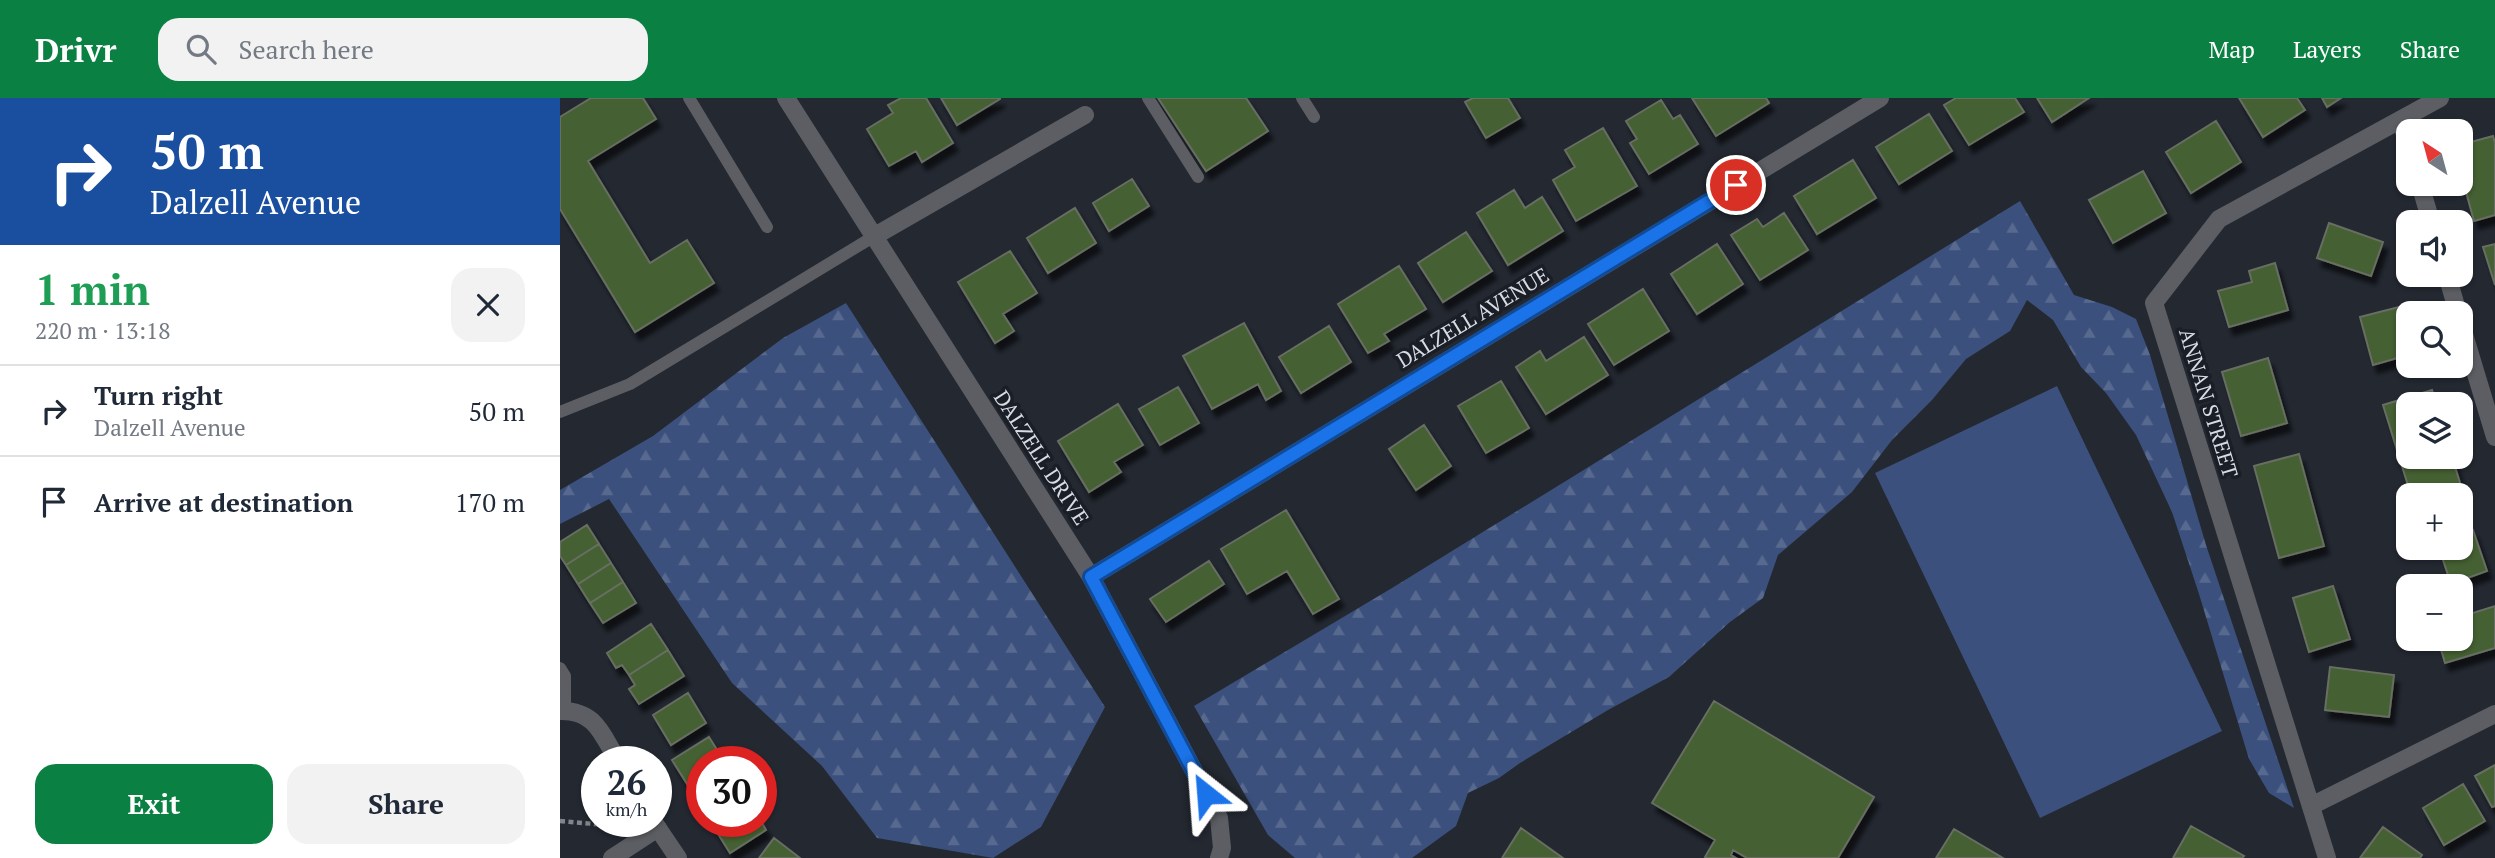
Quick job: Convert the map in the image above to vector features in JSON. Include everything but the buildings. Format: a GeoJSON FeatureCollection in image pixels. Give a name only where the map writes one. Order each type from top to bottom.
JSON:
{"type":"FeatureCollection","features":[{"type":"Feature","properties":{"kind":"street","name":"DALZELL DRIVE"},"geometry":{"type":"LineString","coordinates":[[786,98],[1091,577],[1219,818],[1222,849],[1219,858]]}},
{"type":"Feature","properties":{"kind":"street","name":"DALZELL AVENUE"},"geometry":{"type":"LineString","coordinates":[[1091,577],[1880,98]]}},
{"type":"Feature","properties":{"kind":"street","name":"ANNAN STREET"},"geometry":{"type":"LineString","coordinates":[[2403,119],[2440,98]]}},
{"type":"Feature","properties":{"kind":"street"},"geometry":{"type":"LineString","coordinates":[[873,237],[1085,116]]}},
{"type":"Feature","properties":{"kind":"street","name":"ANNAN STREET"},"geometry":{"type":"LineString","coordinates":[[2322,854],[2311,806],[2154,303],[2219,219],[2396,123]]}},
{"type":"Feature","properties":{"kind":"street"},"geometry":{"type":"LineString","coordinates":[[2473,364],[2495,436]]}},
{"type":"Feature","properties":{"kind":"street"},"geometry":{"type":"LineString","coordinates":[[563,711],[572,711],[593,719],[609,746]]}},
{"type":"Feature","properties":{"kind":"street"},"geometry":{"type":"LineString","coordinates":[[2311,806],[2495,714]]}},
{"type":"Feature","properties":{"kind":"street"},"geometry":{"type":"LineString","coordinates":[[612,858],[640,837]]}},
{"type":"Feature","properties":{"kind":"street"},"geometry":{"type":"LineString","coordinates":[[664,837],[678,858]]}},
{"type":"Feature","properties":{"kind":"lane"},"geometry":{"type":"LineString","coordinates":[[690,98],[767,227]]}},
{"type":"Feature","properties":{"kind":"lane"},"geometry":{"type":"LineString","coordinates":[[1148,98],[1198,177]]}},
{"type":"Feature","properties":{"kind":"lane"},"geometry":{"type":"LineString","coordinates":[[1302,98],[1314,117]]}},
{"type":"Feature","properties":{"kind":"lane"},"geometry":{"type":"LineString","coordinates":[[560,412],[630,384],[873,237]]}},
{"type":"Feature","properties":{"kind":"lane"},"geometry":{"type":"LineString","coordinates":[[560,668],[565,676],[563,711]]}},
{"type":"Feature","properties":{"kind":"path"},"geometry":{"type":"LineString","coordinates":[[560,821],[581,822]]}},
{"type":"Feature","properties":{"kind":"green space"},"geometry":{"type":"Polygon","coordinates":[[[2020,201],[2074,295],[2112,307],[2136,319],[2150,355],[2206,545],[2294,808],[2269,793],[2249,759],[2172,512],[2136,435],[2106,393],[2081,367],[2053,320],[2027,300],[2010,331],[1966,359],[1932,400],[1892,440],[1852,492],[1778,555],[1763,598],[1730,622],[1669,677],[1608,710],[1499,778],[1468,793],[1456,826],[1412,858],[1295,858],[1268,835],[1194,706],[1392,588],[2020,201]]]}},
{"type":"Feature","properties":{"kind":"green space"},"geometry":{"type":"Polygon","coordinates":[[[846,303],[1105,707],[1041,827],[993,858],[877,838],[822,766],[732,683],[609,499],[560,524],[560,490],[653,436],[783,338],[846,303]]]}},
{"type":"Feature","properties":{"kind":"green space"},"geometry":{"type":"Polygon","coordinates":[[[2057,386],[2222,731],[2040,818],[1875,473],[2057,386]]]}},
{"type":"Feature","properties":{"kind":"route"},"geometry":{"type":"LineString","coordinates":[[1206,794],[1091,577],[1736,185]]}}]}
